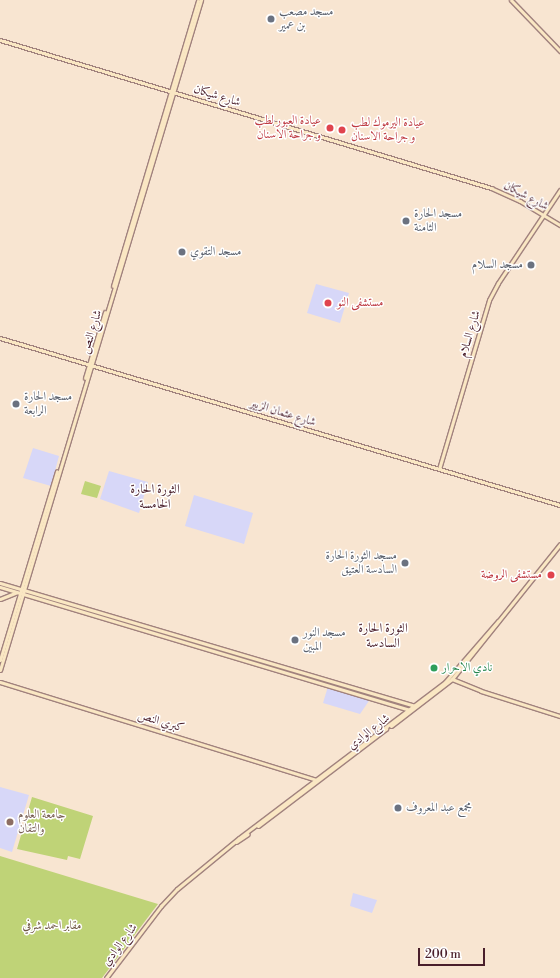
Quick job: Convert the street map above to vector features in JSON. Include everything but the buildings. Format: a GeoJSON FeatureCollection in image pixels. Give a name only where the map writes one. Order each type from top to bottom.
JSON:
{"type":"FeatureCollection","features":[{"type":"Feature","properties":{"kind":"street","name":"شارع النص"},"geometry":{"type":"LineString","coordinates":[[0,660],[199,0]]}},
{"type":"Feature","properties":{"kind":"street"},"geometry":{"type":"LineString","coordinates":[[511,0],[560,51]]}},
{"type":"Feature","properties":{"kind":"street","name":"شارع شيكان"},"geometry":{"type":"LineString","coordinates":[[0,40],[490,188],[544,215],[560,225]]}},
{"type":"Feature","properties":{"kind":"street","name":"شارع السلام"},"geometry":{"type":"LineString","coordinates":[[439,469],[489,300],[560,190]]}},
{"type":"Feature","properties":{"kind":"street","name":"شارع عثمان الزبير"},"geometry":{"type":"LineString","coordinates":[[0,338],[560,505]]}},
{"type":"Feature","properties":{"kind":"street","name":"شارع الوادي"},"geometry":{"type":"LineString","coordinates":[[415,706],[452,678],[560,544]]}},
{"type":"Feature","properties":{"kind":"street"},"geometry":{"type":"LineString","coordinates":[[0,583],[21,591],[410,710]]}},
{"type":"Feature","properties":{"kind":"street"},"geometry":{"type":"LineString","coordinates":[[0,587],[21,591],[415,706]]}},
{"type":"Feature","properties":{"kind":"street","name":"شارع النص"},"geometry":{"type":"LineString","coordinates":[[0,670],[21,591]]}},
{"type":"Feature","properties":{"kind":"street"},"geometry":{"type":"LineString","coordinates":[[0,599],[21,591]]}},
{"type":"Feature","properties":{"kind":"street","name":"شارع الوادي"},"geometry":{"type":"LineString","coordinates":[[236,842],[410,710],[451,676],[498,620]]}},
{"type":"Feature","properties":{"kind":"street"},"geometry":{"type":"LineString","coordinates":[[452,678],[462,684],[560,716]]}},
{"type":"Feature","properties":{"kind":"street","name":"كبري النص"},"geometry":{"type":"LineString","coordinates":[[0,682],[316,780]]}},
{"type":"Feature","properties":{"kind":"street","name":"شارع الوادي"},"geometry":{"type":"LineString","coordinates":[[106,978],[171,895],[316,780],[410,710]]}},
{"type":"Feature","properties":{"kind":"shaded area","name":"مستشفى النو"},"geometry":{"type":"Polygon","coordinates":[[[316,284],[349,293],[340,323],[307,313],[316,284]]]}},
{"type":"Feature","properties":{"kind":"shaded area"},"geometry":{"type":"Polygon","coordinates":[[[33,448],[59,456],[51,486],[23,478],[33,448]]]}},
{"type":"Feature","properties":{"kind":"shaded area"},"geometry":{"type":"Polygon","coordinates":[[[109,471],[148,482],[139,513],[100,499],[109,471]]]}},
{"type":"Feature","properties":{"kind":"shaded area"},"geometry":{"type":"Polygon","coordinates":[[[194,495],[253,513],[244,544],[185,526],[194,495]]]}},
{"type":"Feature","properties":{"kind":"shaded area"},"geometry":{"type":"Polygon","coordinates":[[[329,683],[373,695],[360,714],[323,703],[329,683]]]}},
{"type":"Feature","properties":{"kind":"shaded area","name":"جامعة العلوم والتقان"},"geometry":{"type":"Polygon","coordinates":[[[0,787],[29,795],[12,852],[0,848],[0,787]]]}},
{"type":"Feature","properties":{"kind":"shaded area"},"geometry":{"type":"Polygon","coordinates":[[[353,893],[377,900],[372,913],[350,906],[353,893]]]}},
{"type":"Feature","properties":{"kind":"green space"},"geometry":{"type":"Polygon","coordinates":[[[85,481],[101,486],[97,498],[81,494],[85,481]]]}},
{"type":"Feature","properties":{"kind":"green space"},"geometry":{"type":"Polygon","coordinates":[[[32,797],[93,816],[80,859],[68,856],[67,860],[17,849],[32,797]]]}},
{"type":"Feature","properties":{"kind":"green space","name":"مقابر احمد شرفي"},"geometry":{"type":"Polygon","coordinates":[[[0,856],[158,904],[102,978],[0,978],[0,856]]]}},
{"type":"Feature","properties":{"kind":"place","name":"مسجد مصعب بن عمير"},"geometry":{"type":"Point","coordinates":[271,19]}},
{"type":"Feature","properties":{"kind":"place","name":"عيادة العبور لطب و جراحة الاسنان"},"geometry":{"type":"Point","coordinates":[330,128]}},
{"type":"Feature","properties":{"kind":"place","name":"عيادة اليرموك لطب و جراحة الاسنان"},"geometry":{"type":"Point","coordinates":[342,130]}},
{"type":"Feature","properties":{"kind":"place","name":"مسجد الحارة الثامنة"},"geometry":{"type":"Point","coordinates":[406,221]}},
{"type":"Feature","properties":{"kind":"place","name":"مسجد التقوي"},"geometry":{"type":"Point","coordinates":[182,252]}},
{"type":"Feature","properties":{"kind":"place","name":"مسجد السلام"},"geometry":{"type":"Point","coordinates":[531,265]}},
{"type":"Feature","properties":{"kind":"place","name":"مستشفى النو"},"geometry":{"type":"Point","coordinates":[328,303]}},
{"type":"Feature","properties":{"kind":"place","name":"مسجد الحارة الرابعة"},"geometry":{"type":"Point","coordinates":[16,404]}},
{"type":"Feature","properties":{"kind":"place","name":"مسجد الثورة الحارة السادسة العتيق"},"geometry":{"type":"Point","coordinates":[405,563]}},
{"type":"Feature","properties":{"kind":"place","name":"مستشفى الروضة"},"geometry":{"type":"Point","coordinates":[551,575]}},
{"type":"Feature","properties":{"kind":"place","name":"مسجد النور المبين"},"geometry":{"type":"Point","coordinates":[295,640]}},
{"type":"Feature","properties":{"kind":"place","name":"نادي الاحرار"},"geometry":{"type":"Point","coordinates":[434,668]}},
{"type":"Feature","properties":{"kind":"place","name":"مجمع عبد المعروف"},"geometry":{"type":"Point","coordinates":[398,808]}},
{"type":"Feature","properties":{"kind":"place","name":"جامعة العلوم والتقان"},"geometry":{"type":"Point","coordinates":[10,822]}},
{"type":"Feature","properties":{"kind":"district","name":"الثورة الحارة الخامسة"},"geometry":{"type":"Point","coordinates":[155,498]}},
{"type":"Feature","properties":{"kind":"district","name":"الثورة الحارة السادسة"},"geometry":{"type":"Point","coordinates":[383,636]}}]}
